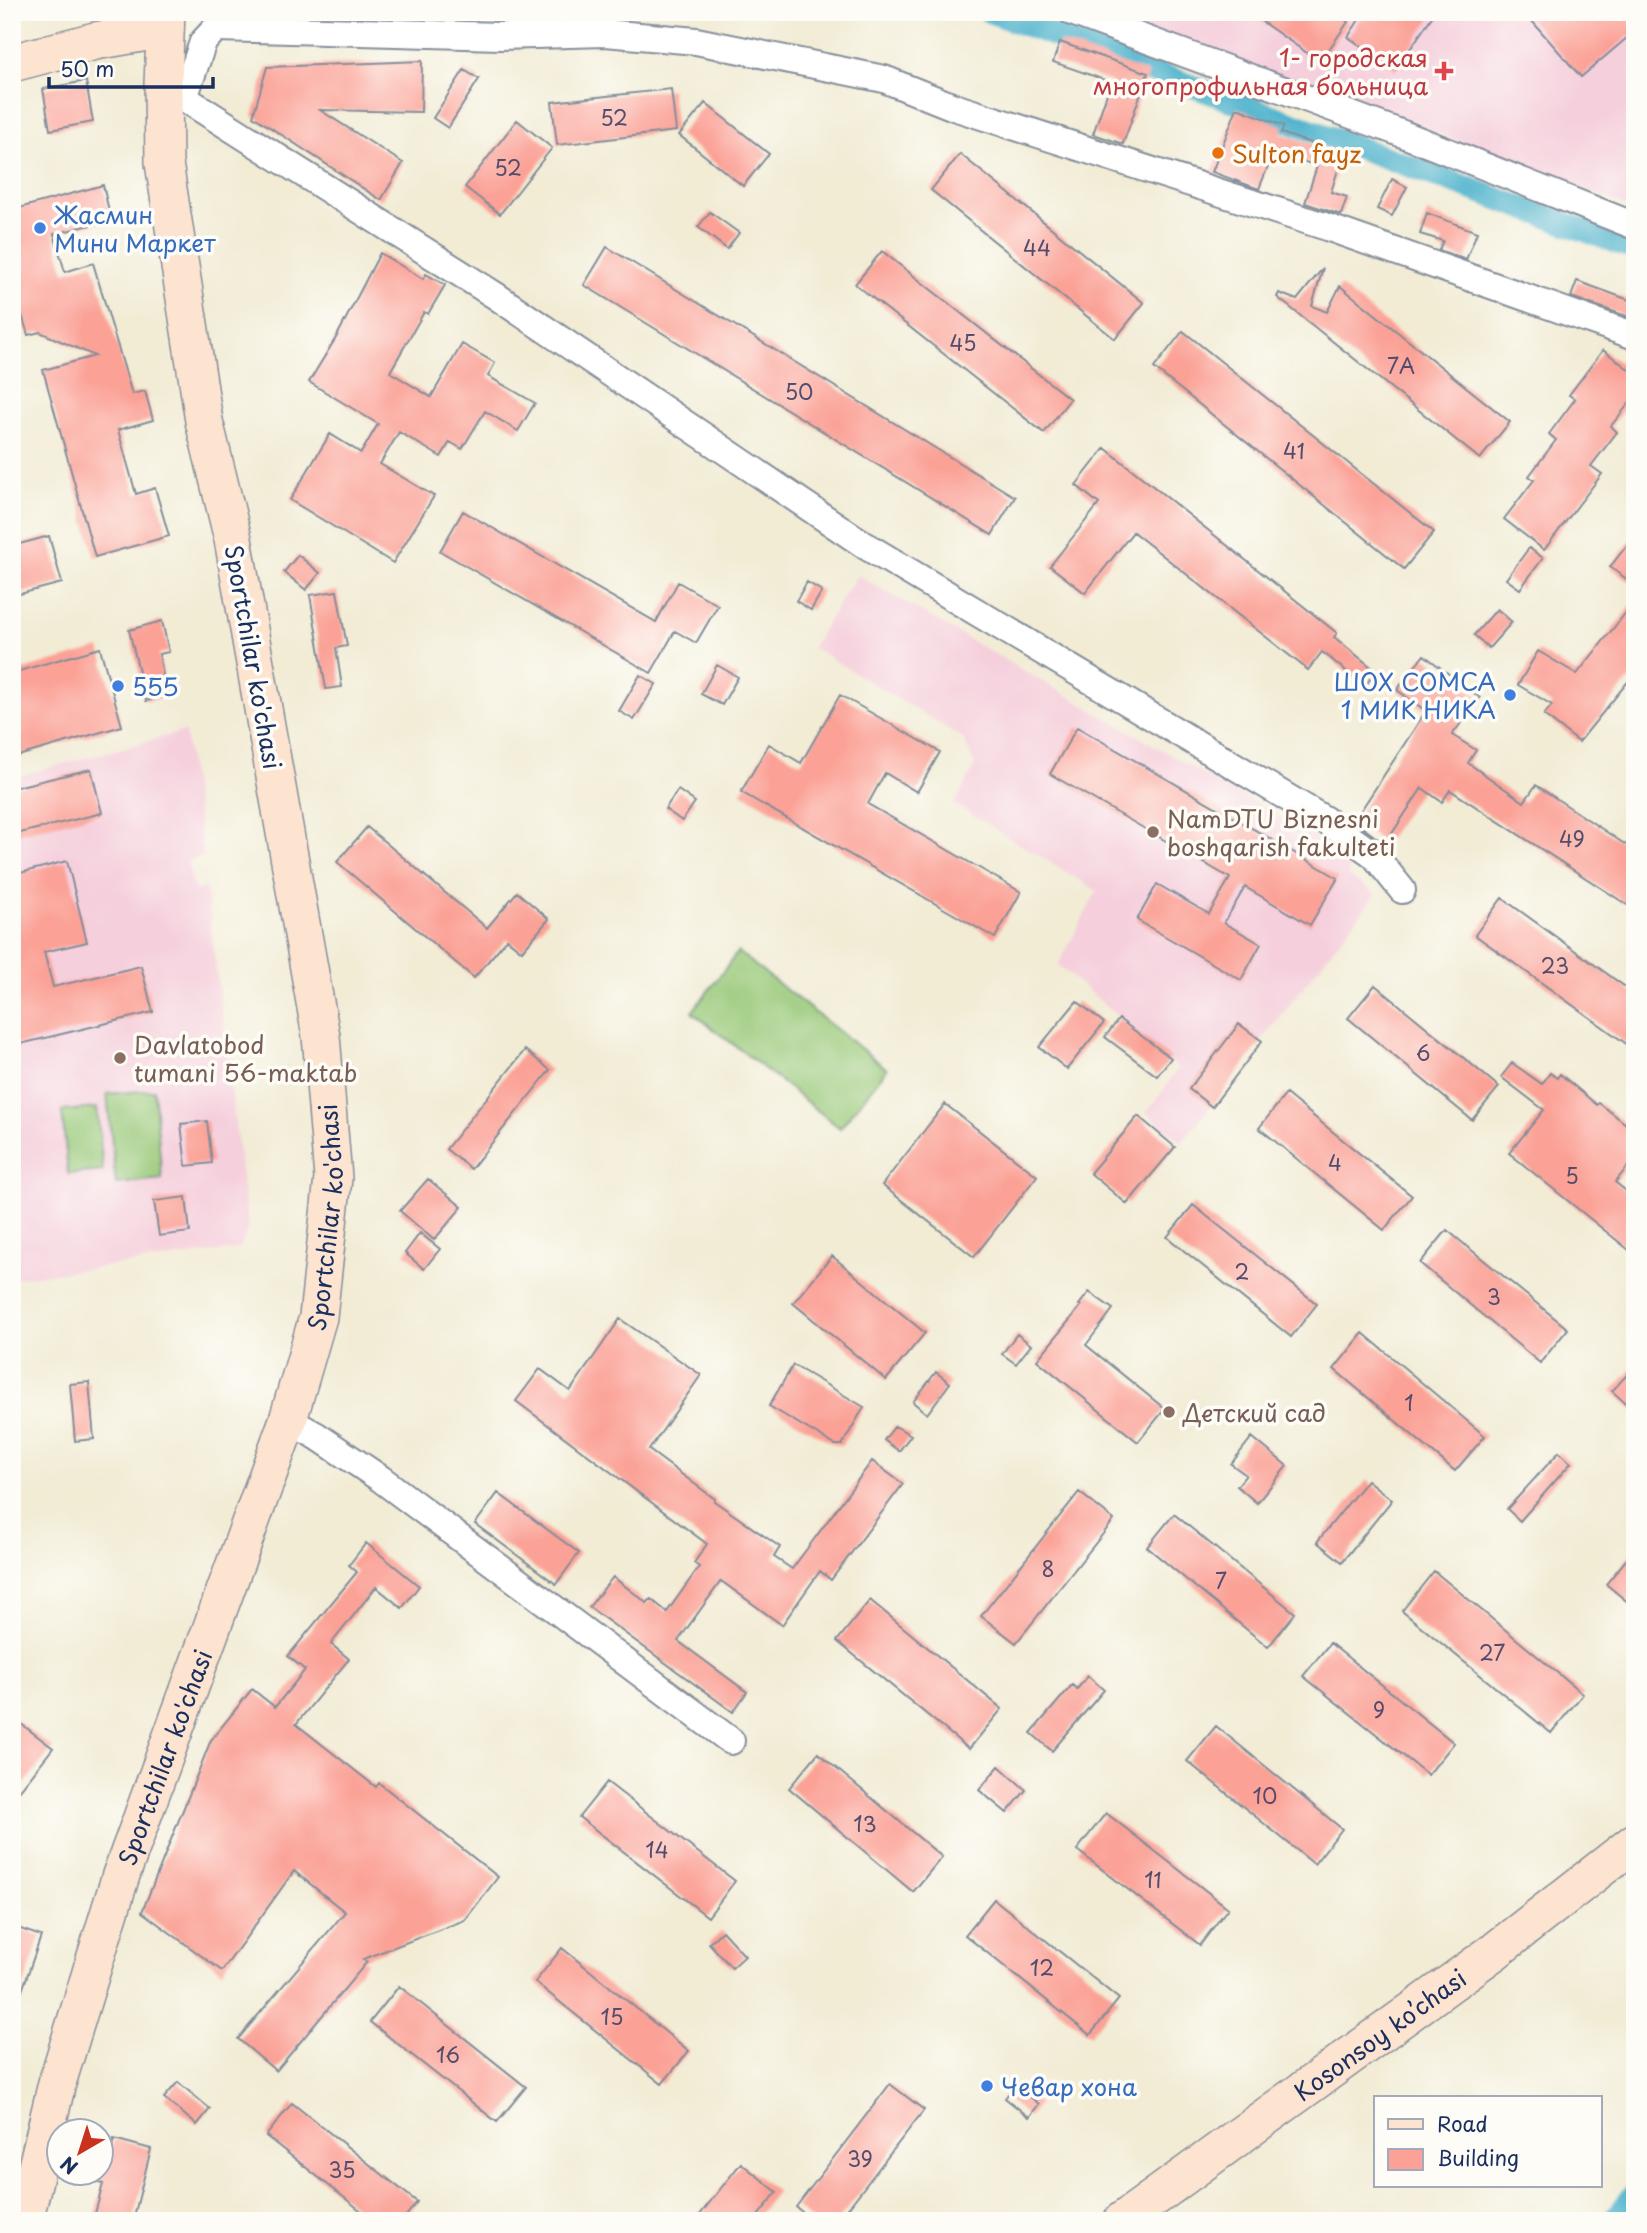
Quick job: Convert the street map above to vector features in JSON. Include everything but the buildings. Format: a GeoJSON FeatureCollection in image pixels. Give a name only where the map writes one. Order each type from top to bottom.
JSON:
{"type":"FeatureCollection","features":[{"type":"Feature","properties":{"kind":"street"},"geometry":{"type":"LineString","coordinates":[[1072,12],[1403,134],[1635,226]]}},
{"type":"Feature","properties":{"kind":"street"},"geometry":{"type":"LineString","coordinates":[[12,62],[165,21]]}},
{"type":"Feature","properties":{"kind":"street","name":"Sportchilar ko'chasi"},"geometry":{"type":"LineString","coordinates":[[23,2221],[57,2083],[121,1875],[288,1420],[318,1317],[333,1178],[321,1036],[284,765],[204,421],[164,163],[173,91],[165,21]]}},
{"type":"Feature","properties":{"kind":"street"},"geometry":{"type":"LineString","coordinates":[[1402,890],[1374,855],[1325,820],[866,546],[496,296],[173,91],[203,42],[216,28],[500,36],[605,33],[696,41],[884,79],[954,107],[1324,226],[1635,336]]}},
{"type":"Feature","properties":{"kind":"street"},"geometry":{"type":"LineString","coordinates":[[288,1420],[381,1479],[731,1741]]}},
{"type":"Feature","properties":{"kind":"street","name":"Kosonsoy ko’chasi"},"geometry":{"type":"LineString","coordinates":[[1122,2221],[1495,1951],[1635,1842]]}},
{"type":"Feature","properties":{"kind":"shaded area","name":"1- городская многопрофильная больница"},"geometry":{"type":"Polygon","coordinates":[[[1095,12],[1635,12],[1635,210],[1440,134],[1400,126],[1095,12]]]}},
{"type":"Feature","properties":{"kind":"shaded area","name":"NamDTU Biznesni boshqarish fakulteti"},"geometry":{"type":"Polygon","coordinates":[[[857,575],[1354,860],[1347,875],[1376,894],[1182,1142],[1146,1113],[1179,1068],[1058,965],[1097,891],[954,804],[975,766],[963,738],[812,647],[857,575]]]}},
{"type":"Feature","properties":{"kind":"shaded area","name":"Davlatobod tumani 56-maktab"},"geometry":{"type":"Polygon","coordinates":[[[185,731],[203,856],[187,861],[195,890],[206,887],[248,1227],[240,1249],[12,1279],[12,778],[185,731]]]}},
{"type":"Feature","properties":{"kind":"green space"},"geometry":{"type":"Polygon","coordinates":[[[738,952],[887,1069],[840,1128],[692,1012],[738,952]]]}},
{"type":"Feature","properties":{"kind":"green space"},"geometry":{"type":"Polygon","coordinates":[[[154,1090],[162,1179],[116,1184],[107,1094],[154,1090]]]}},
{"type":"Feature","properties":{"kind":"green space"},"geometry":{"type":"Polygon","coordinates":[[[97,1108],[103,1171],[68,1174],[62,1111],[97,1108]]]}},
{"type":"Feature","properties":{"kind":"waterway"},"geometry":{"type":"LineString","coordinates":[[990,12],[1635,249]]}},
{"type":"Feature","properties":{"kind":"waterway"},"geometry":{"type":"LineString","coordinates":[[1613,2221],[1635,2194]]}},
{"type":"Feature","properties":{"kind":"place","name":"1- городская многопрофильная больница"},"geometry":{"type":"Point","coordinates":[1444,71]}},
{"type":"Feature","properties":{"kind":"place","name":"Sulton fayz"},"geometry":{"type":"Point","coordinates":[1218,153]}},
{"type":"Feature","properties":{"kind":"place","name":"Жасмин Мини Маркет"},"geometry":{"type":"Point","coordinates":[40,228]}},
{"type":"Feature","properties":{"kind":"place","name":"555"},"geometry":{"type":"Point","coordinates":[118,686]}},
{"type":"Feature","properties":{"kind":"place","name":"ШОХ СОМСА 1 МИК НИКА"},"geometry":{"type":"Point","coordinates":[1510,695]}},
{"type":"Feature","properties":{"kind":"place","name":"NamDTU Biznesni boshqarish fakulteti"},"geometry":{"type":"Point","coordinates":[1153,832]}},
{"type":"Feature","properties":{"kind":"place","name":"Davlatobod tumani 56-maktab"},"geometry":{"type":"Point","coordinates":[120,1058]}},
{"type":"Feature","properties":{"kind":"place","name":"Детский сад"},"geometry":{"type":"Point","coordinates":[1169,1412]}},
{"type":"Feature","properties":{"kind":"place","name":"Чевар хона"},"geometry":{"type":"Point","coordinates":[987,2086]}}]}
